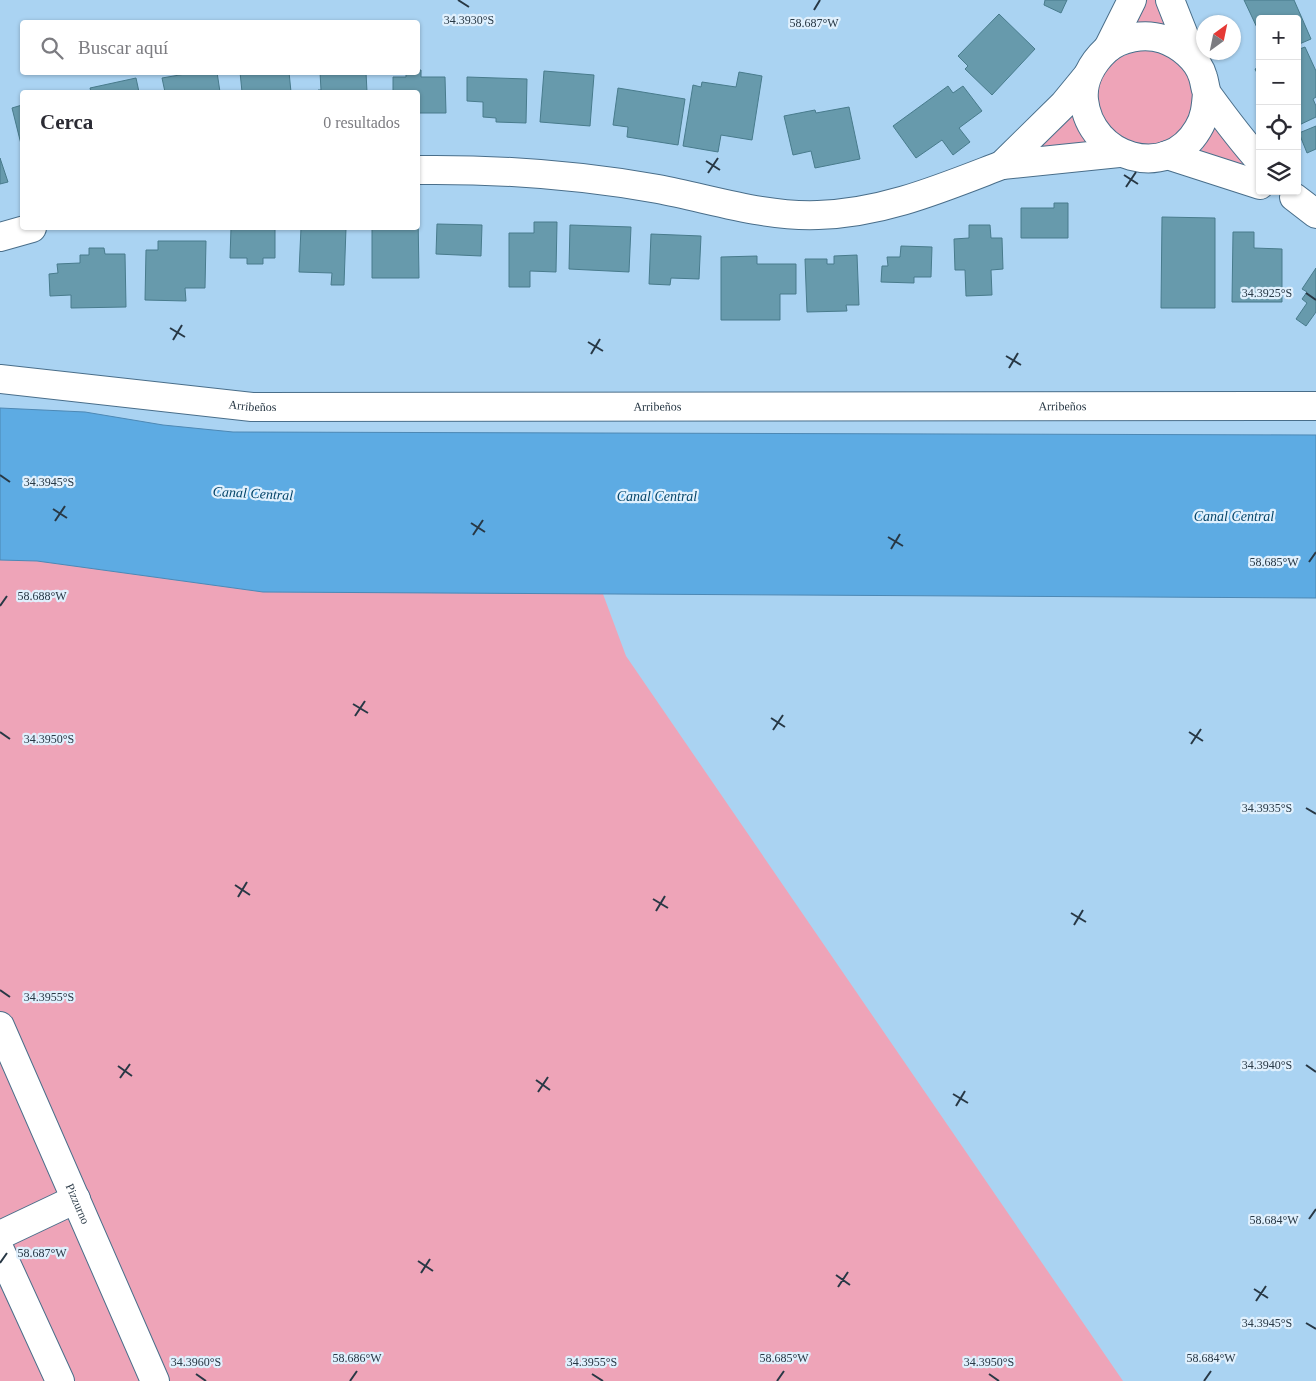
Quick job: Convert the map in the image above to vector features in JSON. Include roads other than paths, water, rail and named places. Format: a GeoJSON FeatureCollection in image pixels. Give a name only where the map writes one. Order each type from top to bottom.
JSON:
{"type":"FeatureCollection","features":[{"type":"Feature","properties":{"kind":"street"},"geometry":{"type":"LineString","coordinates":[[1108,48],[1132,0]]}},
{"type":"Feature","properties":{"kind":"street"},"geometry":{"type":"LineString","coordinates":[[1087,76],[1084,94],[1085,103],[1093,129],[1104,143],[1120,153],[1135,158],[1152,159],[1167,155],[1184,145],[1198,130],[1205,112],[1207,93],[1202,74],[1193,58],[1170,0]]}},
{"type":"Feature","properties":{"kind":"street"},"geometry":{"type":"LineString","coordinates":[[1002,165],[1064,104],[1087,76],[1095,60],[1108,48],[1124,39],[1143,36],[1162,38],[1179,46],[1193,58]]}},
{"type":"Feature","properties":{"kind":"street"},"geometry":{"type":"LineString","coordinates":[[1207,93],[1256,156]]}},
{"type":"Feature","properties":{"kind":"street"},"geometry":{"type":"LineString","coordinates":[[420,170],[472,169],[570,177],[657,189],[782,214],[817,215],[876,209],[907,201],[1002,165],[1120,153]]}},
{"type":"Feature","properties":{"kind":"street"},"geometry":{"type":"LineString","coordinates":[[1167,155],[1256,184]]}},
{"type":"Feature","properties":{"kind":"street"},"geometry":{"type":"LineString","coordinates":[[1289,195],[1316,214]]}},
{"type":"Feature","properties":{"kind":"street"},"geometry":{"type":"LineString","coordinates":[[0,237],[25,230]]}},
{"type":"Feature","properties":{"kind":"street","name":"Arribeños"},"geometry":{"type":"LineString","coordinates":[[0,379],[252,407],[1316,406]]}},
{"type":"Feature","properties":{"kind":"street","name":"Pizzurno"},"geometry":{"type":"LineString","coordinates":[[0,1026],[156,1381]]}},
{"type":"Feature","properties":{"kind":"street"},"geometry":{"type":"LineString","coordinates":[[0,1235],[76,1199]]}},
{"type":"Feature","properties":{"kind":"street"},"geometry":{"type":"LineString","coordinates":[[0,1250],[60,1381]]}},
{"type":"Feature","properties":{"kind":"water","name":"Canal Central"},"geometry":{"type":"Polygon","coordinates":[[[0,408],[85,412],[163,425],[233,432],[1316,435],[1316,598],[263,592],[37,561],[0,560],[0,408]]]}}]}
